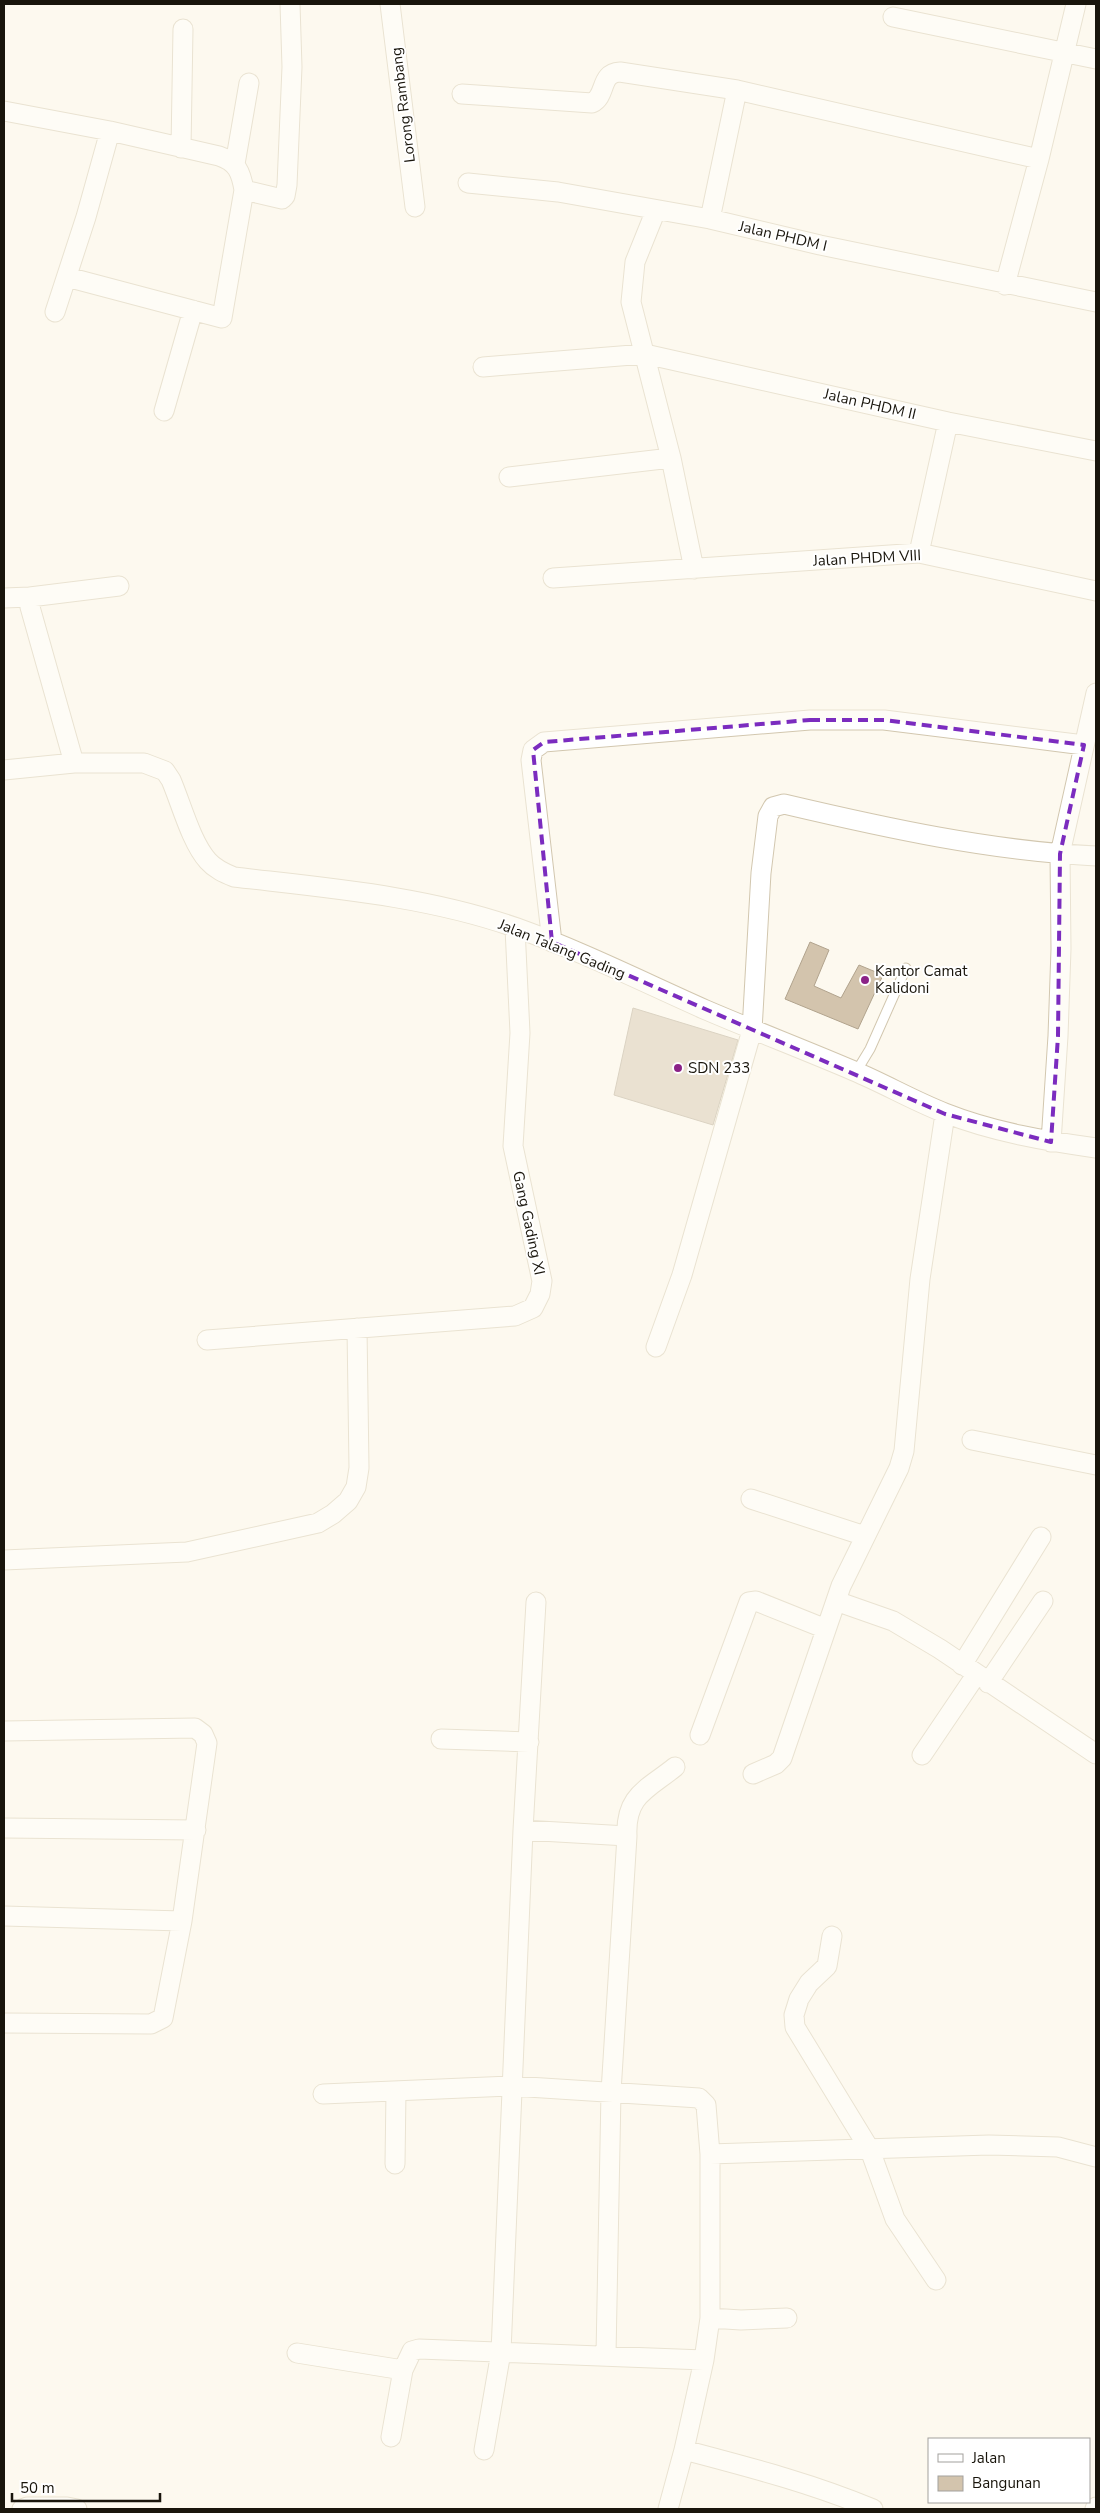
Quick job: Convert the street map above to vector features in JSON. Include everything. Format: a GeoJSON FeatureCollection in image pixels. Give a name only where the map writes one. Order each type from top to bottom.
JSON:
{"type":"FeatureCollection","features":[{"type":"Feature","properties":{"kind":"street"},"geometry":{"type":"LineString","coordinates":[[244,190],[278,199],[285,196],[292,67],[290,4]]}},
{"type":"Feature","properties":{"kind":"street","name":"Lorong Rambang"},"geometry":{"type":"LineString","coordinates":[[390,4],[415,207]]}},
{"type":"Feature","properties":{"kind":"street"},"geometry":{"type":"LineString","coordinates":[[1005,285],[1039,159],[1076,4]]}},
{"type":"Feature","properties":{"kind":"street"},"geometry":{"type":"LineString","coordinates":[[892,17],[1096,59]]}},
{"type":"Feature","properties":{"kind":"street"},"geometry":{"type":"LineString","coordinates":[[181,148],[183,29]]}},
{"type":"Feature","properties":{"kind":"street"},"geometry":{"type":"LineString","coordinates":[[462,94],[592,103],[600,96],[606,79],[612,73],[620,72],[737,90],[1039,159]]}},
{"type":"Feature","properties":{"kind":"street"},"geometry":{"type":"LineString","coordinates":[[235,164],[250,83]]}},
{"type":"Feature","properties":{"kind":"street"},"geometry":{"type":"LineString","coordinates":[[710,219],[737,90]]}},
{"type":"Feature","properties":{"kind":"street"},"geometry":{"type":"LineString","coordinates":[[4,111],[110,131],[219,156],[235,164],[241,173],[244,190],[222,318],[67,277]]}},
{"type":"Feature","properties":{"kind":"street"},"geometry":{"type":"LineString","coordinates":[[55,312],[110,131]]}},
{"type":"Feature","properties":{"kind":"street","name":"Jalan PHDM I"},"geometry":{"type":"LineString","coordinates":[[468,183],[558,192],[710,219],[1005,285],[1096,302]]}},
{"type":"Feature","properties":{"kind":"street"},"geometry":{"type":"LineString","coordinates":[[656,210],[635,262],[631,302],[671,458],[694,569]]}},
{"type":"Feature","properties":{"kind":"street"},"geometry":{"type":"LineString","coordinates":[[164,411],[193,310]]}},
{"type":"Feature","properties":{"kind":"street","name":"Jalan PHDM II"},"geometry":{"type":"LineString","coordinates":[[484,367],[645,354],[948,422],[1096,451]]}},
{"type":"Feature","properties":{"kind":"street"},"geometry":{"type":"LineString","coordinates":[[920,553],[948,422]]}},
{"type":"Feature","properties":{"kind":"street"},"geometry":{"type":"LineString","coordinates":[[509,476],[671,458]]}},
{"type":"Feature","properties":{"kind":"street","name":"Jalan PHDM VIII"},"geometry":{"type":"LineString","coordinates":[[553,578],[920,553],[1096,591]]}},
{"type":"Feature","properties":{"kind":"street"},"geometry":{"type":"LineString","coordinates":[[4,598],[30,598],[119,586]]}},
{"type":"Feature","properties":{"kind":"street"},"geometry":{"type":"LineString","coordinates":[[30,598],[30,607],[74,763]]}},
{"type":"Feature","properties":{"kind":"street"},"geometry":{"type":"LineString","coordinates":[[1051,1142],[1058,1026],[1060,854],[1096,693]]}},
{"type":"Feature","properties":{"kind":"street"},"geometry":{"type":"LineString","coordinates":[[552,942],[531,760],[533,750],[544,742],[810,720],[884,720],[1084,745]]}},
{"type":"Feature","properties":{"kind":"street","name":"Jalan Talang Gading"},"geometry":{"type":"LineString","coordinates":[[4,770],[74,763],[144,762],[165,771],[171,780],[207,860],[222,872],[234,877],[414,903],[480,917],[515,928],[552,942],[752,1030],[856,1072],[945,1114],[1051,1142],[1096,1148]]}},
{"type":"Feature","properties":{"kind":"street"},"geometry":{"type":"LineString","coordinates":[[656,1347],[682,1275],[752,1030],[761,873],[768,816],[775,806],[784,804],[936,836],[1060,854],[1096,856]]}},
{"type":"Feature","properties":{"kind":"street","name":"Gang Gading XI"},"geometry":{"type":"LineString","coordinates":[[207,1340],[515,1316],[533,1308],[538,1302],[542,1281],[513,1146],[520,1032],[515,928]]}},
{"type":"Feature","properties":{"kind":"street"},"geometry":{"type":"LineString","coordinates":[[753,1774],[776,1764],[782,1758],[836,1601],[865,1536],[899,1468],[904,1451],[920,1279],[945,1114]]}},
{"type":"Feature","properties":{"kind":"street"},"geometry":{"type":"LineString","coordinates":[[4,1560],[187,1552],[318,1523],[333,1514],[352,1495],[359,1468],[357,1328]]}},
{"type":"Feature","properties":{"kind":"street"},"geometry":{"type":"LineString","coordinates":[[972,1440],[1096,1465]]}},
{"type":"Feature","properties":{"kind":"street"},"geometry":{"type":"LineString","coordinates":[[752,1498],[865,1536]]}},
{"type":"Feature","properties":{"kind":"street"},"geometry":{"type":"LineString","coordinates":[[922,1755],[975,1674],[1041,1538]]}},
{"type":"Feature","properties":{"kind":"street"},"geometry":{"type":"LineString","coordinates":[[700,1735],[749,1602],[756,1601],[826,1629]]}},
{"type":"Feature","properties":{"kind":"street"},"geometry":{"type":"LineString","coordinates":[[836,1601],[893,1621],[1095,1748]]}},
{"type":"Feature","properties":{"kind":"street"},"geometry":{"type":"LineString","coordinates":[[975,1674],[1043,1601]]}},
{"type":"Feature","properties":{"kind":"street"},"geometry":{"type":"LineString","coordinates":[[484,2450],[501,2352],[523,1830],[536,1602]]}},
{"type":"Feature","properties":{"kind":"street"},"geometry":{"type":"LineString","coordinates":[[4,1731],[195,1728],[206,1737],[207,1743],[182,1921],[165,2015],[158,2023],[4,2023]]}},
{"type":"Feature","properties":{"kind":"street"},"geometry":{"type":"LineString","coordinates":[[441,1739],[529,1742]]}},
{"type":"Feature","properties":{"kind":"street"},"geometry":{"type":"LineString","coordinates":[[606,2355],[611,2092],[627,1836],[626,1821],[632,1802],[641,1791],[675,1767]]}},
{"type":"Feature","properties":{"kind":"street"},"geometry":{"type":"LineString","coordinates":[[4,1828],[196,1830]]}},
{"type":"Feature","properties":{"kind":"street"},"geometry":{"type":"LineString","coordinates":[[523,1830],[627,1836]]}},
{"type":"Feature","properties":{"kind":"street"},"geometry":{"type":"LineString","coordinates":[[4,1916],[182,1921]]}},
{"type":"Feature","properties":{"kind":"street"},"geometry":{"type":"LineString","coordinates":[[832,1936],[827,1966],[809,1983],[799,2000],[794,2015],[795,2027],[870,2150],[895,2219],[936,2280]]}},
{"type":"Feature","properties":{"kind":"street"},"geometry":{"type":"LineString","coordinates":[[323,2094],[512,2086],[699,2098],[704,2101],[706,2105],[710,2154],[710,2318],[704,2360],[684,2450],[668,2509]]}},
{"type":"Feature","properties":{"kind":"street"},"geometry":{"type":"LineString","coordinates":[[396,2091],[396,2164]]}},
{"type":"Feature","properties":{"kind":"street"},"geometry":{"type":"LineString","coordinates":[[710,2154],[989,2145],[1058,2147],[1096,2157]]}},
{"type":"Feature","properties":{"kind":"street"},"geometry":{"type":"LineString","coordinates":[[710,2318],[741,2320],[787,2318]]}},
{"type":"Feature","properties":{"kind":"street"},"geometry":{"type":"LineString","coordinates":[[391,2437],[403,2370],[412,2351],[419,2349],[704,2360]]}},
{"type":"Feature","properties":{"kind":"street"},"geometry":{"type":"LineString","coordinates":[[297,2353],[403,2370]]}},
{"type":"Feature","properties":{"kind":"street"},"geometry":{"type":"LineString","coordinates":[[684,2450],[768,2472],[836,2494],[872,2509]]}},
{"type":"Feature","properties":{"kind":"street"},"geometry":{"type":"LineString","coordinates":[[22,2509],[27,2507],[67,2507],[77,2509]]}},
{"type":"Feature","properties":{"kind":"lane"},"geometry":{"type":"LineString","coordinates":[[856,1072],[870,1049],[906,968]]}},
{"type":"Feature","properties":{"kind":"highlighted area"},"geometry":{"type":"Polygon","coordinates":[[[810,720],[884,720],[1084,745],[1060,854],[1058,1036],[1051,1142],[945,1114],[552,942],[533,750],[544,742],[810,720]]]}},
{"type":"Feature","properties":{"kind":"building","name":"Kantor Camat Kalidoni"},"geometry":{"type":"Polygon","coordinates":[[[810,942],[829,950],[814,986],[841,998],[859,965],[883,975],[858,1029],[785,999],[810,942]]]}},
{"type":"Feature","properties":{"kind":"building","name":"SDN 233"},"geometry":{"type":"Polygon","coordinates":[[[633,1008],[738,1040],[713,1125],[614,1095],[633,1008]]]}},
{"type":"Feature","properties":{"kind":"place","name":"Kantor Camat Kalidoni"},"geometry":{"type":"Point","coordinates":[865,980]}},
{"type":"Feature","properties":{"kind":"place","name":"SDN 233"},"geometry":{"type":"Point","coordinates":[678,1068]}}]}
